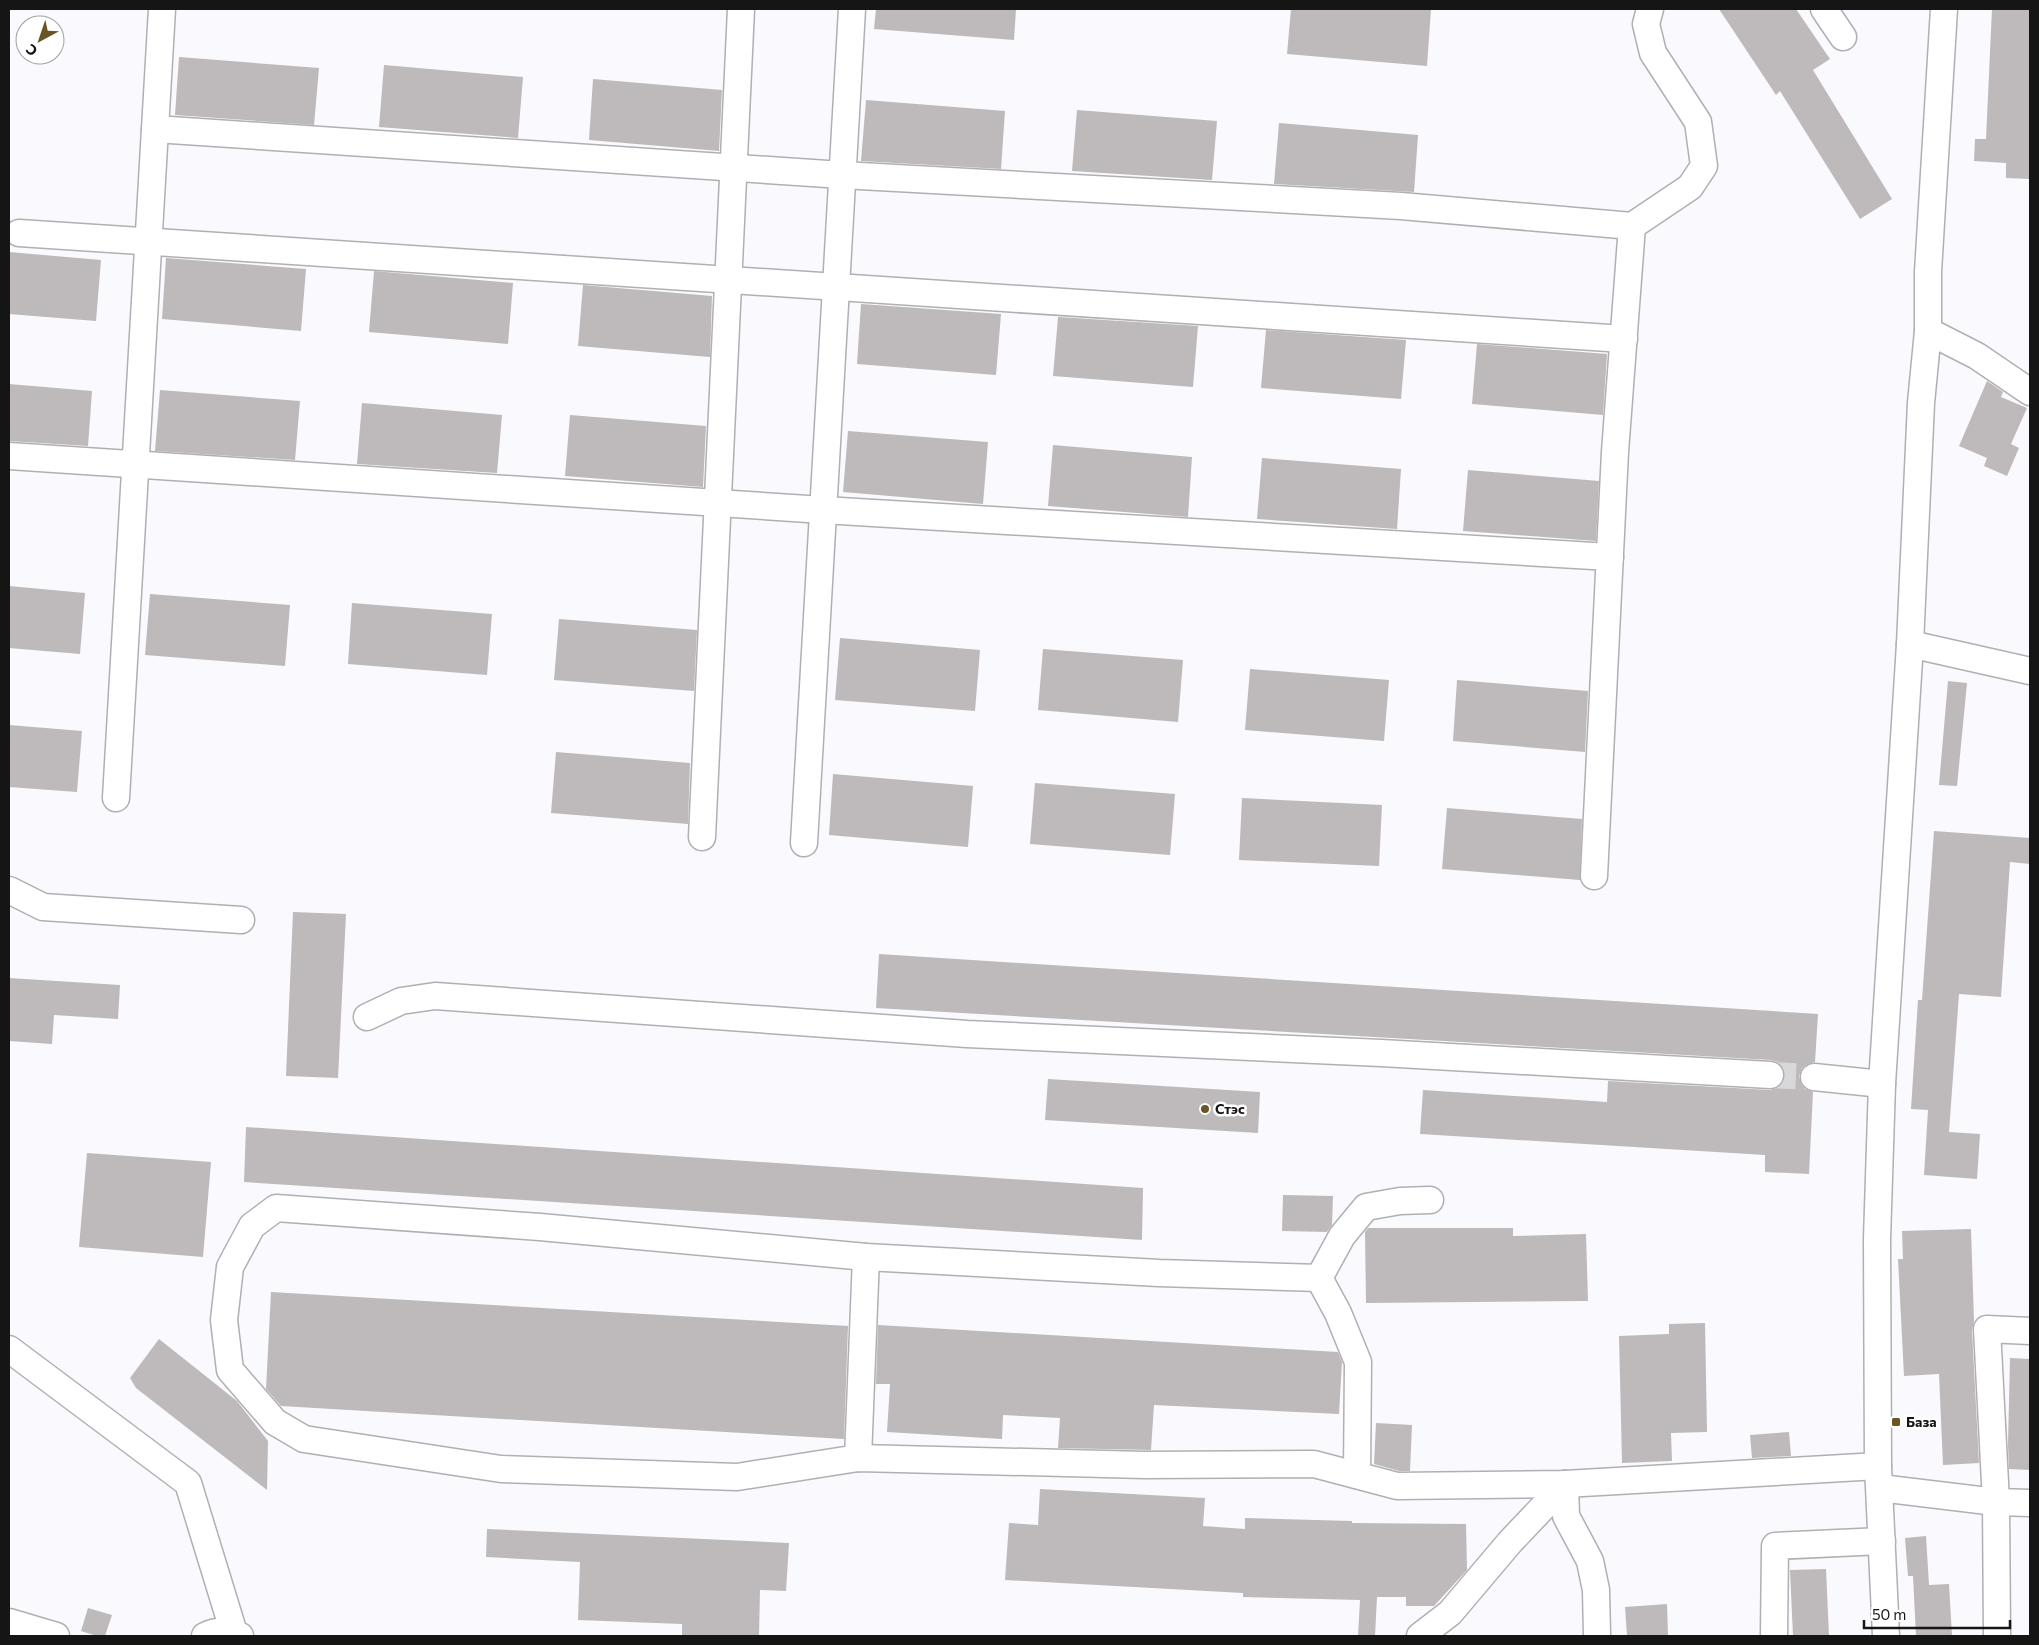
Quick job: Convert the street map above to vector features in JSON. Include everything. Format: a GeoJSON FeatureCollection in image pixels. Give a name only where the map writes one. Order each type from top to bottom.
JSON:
{"type":"FeatureCollection","features":[{"type":"Feature","properties":{"kind":"street"},"geometry":{"type":"LineString","coordinates":[[116,798],[162,9]]}},
{"type":"Feature","properties":{"kind":"street"},"geometry":{"type":"LineString","coordinates":[[702,837],[741,9]]}},
{"type":"Feature","properties":{"kind":"street"},"geometry":{"type":"LineString","coordinates":[[804,843],[852,9]]}},
{"type":"Feature","properties":{"kind":"street"},"geometry":{"type":"LineString","coordinates":[[155,129],[842,175],[1401,206],[1632,226],[1690,187],[1704,166],[1698,122],[1652,53],[1646,24],[1650,9]]}},
{"type":"Feature","properties":{"kind":"street"},"geometry":{"type":"LineString","coordinates":[[1824,9],[1843,37]]}},
{"type":"Feature","properties":{"kind":"street"},"geometry":{"type":"LineString","coordinates":[[1886,1636],[1879,1477],[1877,1240],[1882,1084],[1910,644],[1921,403],[1928,331],[1928,272],[1944,9]]}},
{"type":"Feature","properties":{"kind":"street"},"geometry":{"type":"LineString","coordinates":[[1594,876],[1610,557],[1632,226]]}},
{"type":"Feature","properties":{"kind":"street"},"geometry":{"type":"LineString","coordinates":[[19,233],[1624,339]]}},
{"type":"Feature","properties":{"kind":"street"},"geometry":{"type":"LineString","coordinates":[[1928,331],[1977,356],[2030,392]]}},
{"type":"Feature","properties":{"kind":"street"},"geometry":{"type":"LineString","coordinates":[[9,456],[823,510],[1610,557]]}},
{"type":"Feature","properties":{"kind":"street"},"geometry":{"type":"LineString","coordinates":[[1910,644],[2030,671]]}},
{"type":"Feature","properties":{"kind":"street"},"geometry":{"type":"LineString","coordinates":[[9,890],[43,907],[241,920]]}},
{"type":"Feature","properties":{"kind":"street"},"geometry":{"type":"LineString","coordinates":[[367,1016],[401,1001],[434,996],[967,1034],[1391,1053],[1770,1075]]}},
{"type":"Feature","properties":{"kind":"street"},"geometry":{"type":"LineString","coordinates":[[1814,1077],[1882,1084]]}},
{"type":"Feature","properties":{"kind":"street"},"geometry":{"type":"LineString","coordinates":[[1319,1278],[1342,1236],[1366,1207],[1400,1201],[1430,1200]]}},
{"type":"Feature","properties":{"kind":"street"},"geometry":{"type":"LineString","coordinates":[[1319,1278],[866,1257],[540,1227],[276,1208],[252,1226],[230,1267],[224,1320],[230,1370],[275,1422],[304,1439],[501,1469],[737,1477],[858,1458],[1145,1465],[1314,1464],[1397,1486],[1879,1477],[1996,1502],[2030,1504]]}},
{"type":"Feature","properties":{"kind":"street"},"geometry":{"type":"LineString","coordinates":[[858,1458],[866,1257]]}},
{"type":"Feature","properties":{"kind":"street"},"geometry":{"type":"LineString","coordinates":[[1319,1278],[1338,1313],[1358,1362],[1357,1475]]}},
{"type":"Feature","properties":{"kind":"street"},"geometry":{"type":"LineString","coordinates":[[1996,1636],[1996,1502],[1987,1329],[2030,1332]]}},
{"type":"Feature","properties":{"kind":"street"},"geometry":{"type":"LineString","coordinates":[[9,1349],[188,1483],[237,1635],[215,1631],[205,1636]]}},
{"type":"Feature","properties":{"kind":"street"},"geometry":{"type":"LineString","coordinates":[[1427,1634],[1450,1613],[1510,1542],[1565,1484]]}},
{"type":"Feature","properties":{"kind":"street"},"geometry":{"type":"LineString","coordinates":[[1565,1484],[1566,1516],[1590,1561],[1596,1590],[1598,1636]]}},
{"type":"Feature","properties":{"kind":"street"},"geometry":{"type":"LineString","coordinates":[[1774,1636],[1774,1546],[1882,1541]]}},
{"type":"Feature","properties":{"kind":"street"},"geometry":{"type":"LineString","coordinates":[[9,1622],[56,1636]]}},
{"type":"Feature","properties":{"kind":"building"},"geometry":{"type":"Polygon","coordinates":[[[876,9],[1016,9],[1014,40],[874,29],[876,9]]]}},
{"type":"Feature","properties":{"kind":"building"},"geometry":{"type":"Polygon","coordinates":[[[1291,9],[1431,9],[1427,66],[1287,54],[1291,9]]]}},
{"type":"Feature","properties":{"kind":"building"},"geometry":{"type":"Polygon","coordinates":[[[1719,9],[1796,9],[1830,59],[1813,70],[1892,199],[1860,219],[1780,91],[1776,95],[1719,9]]]}},
{"type":"Feature","properties":{"kind":"building"},"geometry":{"type":"Polygon","coordinates":[[[1992,9],[2030,9],[2030,179],[2006,178],[2006,163],[1974,161],[1975,139],[1986,139],[1992,9]]]}},
{"type":"Feature","properties":{"kind":"building"},"geometry":{"type":"Polygon","coordinates":[[[179,57],[319,68],[314,125],[175,115],[179,57]]]}},
{"type":"Feature","properties":{"kind":"building"},"geometry":{"type":"Polygon","coordinates":[[[384,65],[523,77],[518,138],[379,127],[384,65]]]}},
{"type":"Feature","properties":{"kind":"building"},"geometry":{"type":"Polygon","coordinates":[[[593,79],[722,90],[719,151],[589,140],[593,79]]]}},
{"type":"Feature","properties":{"kind":"building"},"geometry":{"type":"Polygon","coordinates":[[[866,100],[1005,111],[1001,169],[861,161],[866,100]]]}},
{"type":"Feature","properties":{"kind":"building"},"geometry":{"type":"Polygon","coordinates":[[[1077,110],[1217,121],[1212,180],[1072,171],[1077,110]]]}},
{"type":"Feature","properties":{"kind":"building"},"geometry":{"type":"Polygon","coordinates":[[[1279,123],[1418,135],[1414,192],[1274,184],[1279,123]]]}},
{"type":"Feature","properties":{"kind":"building"},"geometry":{"type":"Polygon","coordinates":[[[9,252],[101,260],[96,321],[9,314],[9,252]]]}},
{"type":"Feature","properties":{"kind":"building"},"geometry":{"type":"Polygon","coordinates":[[[166,258],[306,269],[301,331],[162,319],[166,258]]]}},
{"type":"Feature","properties":{"kind":"building"},"geometry":{"type":"Polygon","coordinates":[[[374,271],[513,283],[508,344],[369,332],[374,271]]]}},
{"type":"Feature","properties":{"kind":"building"},"geometry":{"type":"Polygon","coordinates":[[[583,285],[712,296],[710,357],[578,346],[583,285]]]}},
{"type":"Feature","properties":{"kind":"building"},"geometry":{"type":"Polygon","coordinates":[[[861,304],[1001,314],[996,375],[857,364],[861,304]]]}},
{"type":"Feature","properties":{"kind":"building"},"geometry":{"type":"Polygon","coordinates":[[[1058,317],[1198,326],[1193,387],[1053,376],[1058,317]]]}},
{"type":"Feature","properties":{"kind":"building"},"geometry":{"type":"Polygon","coordinates":[[[1266,330],[1406,340],[1401,399],[1261,388],[1266,330]]]}},
{"type":"Feature","properties":{"kind":"building"},"geometry":{"type":"Polygon","coordinates":[[[1477,344],[1607,354],[1603,415],[1472,404],[1477,344]]]}},
{"type":"Feature","properties":{"kind":"building"},"geometry":{"type":"Polygon","coordinates":[[[1987,381],[2003,392],[2001,397],[2027,408],[2011,444],[2019,448],[2007,476],[1984,466],[1987,458],[1959,446],[1987,381]]]}},
{"type":"Feature","properties":{"kind":"building"},"geometry":{"type":"Polygon","coordinates":[[[9,384],[92,391],[88,446],[9,441],[9,384]]]}},
{"type":"Feature","properties":{"kind":"building"},"geometry":{"type":"Polygon","coordinates":[[[160,390],[300,401],[295,460],[155,451],[160,390]]]}},
{"type":"Feature","properties":{"kind":"building"},"geometry":{"type":"Polygon","coordinates":[[[362,403],[502,415],[497,473],[357,464],[362,403]]]}},
{"type":"Feature","properties":{"kind":"building"},"geometry":{"type":"Polygon","coordinates":[[[570,415],[706,426],[703,487],[565,476],[570,415]]]}},
{"type":"Feature","properties":{"kind":"building"},"geometry":{"type":"Polygon","coordinates":[[[848,431],[988,442],[983,504],[843,492],[848,431]]]}},
{"type":"Feature","properties":{"kind":"building"},"geometry":{"type":"Polygon","coordinates":[[[1053,445],[1192,457],[1188,517],[1048,506],[1053,445]]]}},
{"type":"Feature","properties":{"kind":"building"},"geometry":{"type":"Polygon","coordinates":[[[1262,458],[1401,469],[1397,529],[1257,519],[1262,458]]]}},
{"type":"Feature","properties":{"kind":"building"},"geometry":{"type":"Polygon","coordinates":[[[1468,470],[1599,481],[1596,541],[1463,531],[1468,470]]]}},
{"type":"Feature","properties":{"kind":"building"},"geometry":{"type":"Polygon","coordinates":[[[9,586],[85,593],[80,654],[9,648],[9,586]]]}},
{"type":"Feature","properties":{"kind":"building"},"geometry":{"type":"Polygon","coordinates":[[[150,594],[290,605],[285,666],[145,655],[150,594]]]}},
{"type":"Feature","properties":{"kind":"building"},"geometry":{"type":"Polygon","coordinates":[[[352,603],[492,614],[487,675],[348,664],[352,603]]]}},
{"type":"Feature","properties":{"kind":"building"},"geometry":{"type":"Polygon","coordinates":[[[559,619],[697,630],[694,691],[554,680],[559,619]]]}},
{"type":"Feature","properties":{"kind":"building"},"geometry":{"type":"Polygon","coordinates":[[[840,638],[980,650],[975,711],[835,700],[840,638]]]}},
{"type":"Feature","properties":{"kind":"building"},"geometry":{"type":"Polygon","coordinates":[[[1043,649],[1183,660],[1178,722],[1038,710],[1043,649]]]}},
{"type":"Feature","properties":{"kind":"building"},"geometry":{"type":"Polygon","coordinates":[[[1250,669],[1389,680],[1384,741],[1245,730],[1250,669]]]}},
{"type":"Feature","properties":{"kind":"building"},"geometry":{"type":"Polygon","coordinates":[[[1457,680],[1588,691],[1585,752],[1453,741],[1457,680]]]}},
{"type":"Feature","properties":{"kind":"building"},"geometry":{"type":"Polygon","coordinates":[[[1948,681],[1967,683],[1957,786],[1939,785],[1948,681]]]}},
{"type":"Feature","properties":{"kind":"building"},"geometry":{"type":"Polygon","coordinates":[[[9,725],[82,731],[77,792],[9,787],[9,725]]]}},
{"type":"Feature","properties":{"kind":"building"},"geometry":{"type":"Polygon","coordinates":[[[556,752],[690,763],[688,824],[551,813],[556,752]]]}},
{"type":"Feature","properties":{"kind":"building"},"geometry":{"type":"Polygon","coordinates":[[[833,774],[973,786],[968,847],[829,835],[833,774]]]}},
{"type":"Feature","properties":{"kind":"building"},"geometry":{"type":"Polygon","coordinates":[[[1035,783],[1175,794],[1170,855],[1030,844],[1035,783]]]}},
{"type":"Feature","properties":{"kind":"building"},"geometry":{"type":"Polygon","coordinates":[[[1242,798],[1382,805],[1379,866],[1239,860],[1242,798]]]}},
{"type":"Feature","properties":{"kind":"building"},"geometry":{"type":"Polygon","coordinates":[[[1447,808],[1582,819],[1580,880],[1442,869],[1447,808]]]}},
{"type":"Feature","properties":{"kind":"building"},"geometry":{"type":"Polygon","coordinates":[[[1934,831],[2030,838],[2030,864],[2010,862],[2001,997],[1959,994],[1949,1132],[1980,1134],[1977,1179],[1924,1175],[1928,1110],[1911,1109],[1918,1000],[1922,1000],[1934,831]]]}},
{"type":"Feature","properties":{"kind":"building"},"geometry":{"type":"Polygon","coordinates":[[[293,912],[346,914],[338,1078],[286,1076],[293,912]]]}},
{"type":"Feature","properties":{"kind":"building"},"geometry":{"type":"Polygon","coordinates":[[[879,954],[1818,1014],[1815,1062],[1807,1064],[1802,1068],[1799,1076],[1801,1084],[1805,1089],[1813,1092],[1809,1174],[1765,1172],[1765,1155],[1420,1134],[1423,1090],[1607,1102],[1608,1081],[1770,1090],[1777,1088],[1783,1083],[1785,1076],[1783,1068],[1778,1062],[1771,1060],[876,1008],[879,954]]]}},
{"type":"Feature","properties":{"kind":"building"},"geometry":{"type":"Polygon","coordinates":[[[9,978],[120,985],[118,1019],[54,1015],[52,1044],[9,1041],[9,978]]]}},
{"type":"Feature","properties":{"kind":"building"},"geometry":{"type":"Polygon","coordinates":[[[1048,1079],[1260,1092],[1258,1133],[1045,1120],[1048,1079]]]}},
{"type":"Feature","properties":{"kind":"building"},"geometry":{"type":"Polygon","coordinates":[[[246,1127],[1143,1188],[1142,1240],[244,1182],[246,1127]]]}},
{"type":"Feature","properties":{"kind":"building"},"geometry":{"type":"Polygon","coordinates":[[[87,1153],[211,1162],[203,1257],[79,1247],[87,1153]]]}},
{"type":"Feature","properties":{"kind":"building"},"geometry":{"type":"Polygon","coordinates":[[[1283,1195],[1333,1196],[1332,1225],[1327,1232],[1282,1231],[1283,1195]]]}},
{"type":"Feature","properties":{"kind":"building"},"geometry":{"type":"Polygon","coordinates":[[[1368,1228],[1513,1228],[1513,1236],[1586,1234],[1588,1301],[1366,1303],[1365,1232],[1368,1228]]]}},
{"type":"Feature","properties":{"kind":"building"},"geometry":{"type":"Polygon","coordinates":[[[1971,1229],[1974,1321],[1972,1330],[1979,1463],[1943,1465],[1939,1374],[1904,1376],[1898,1259],[1903,1259],[1902,1231],[1971,1229]]]}},
{"type":"Feature","properties":{"kind":"building"},"geometry":{"type":"Polygon","coordinates":[[[271,1292],[848,1326],[844,1439],[281,1406],[266,1389],[271,1292]]]}},
{"type":"Feature","properties":{"kind":"building"},"geometry":{"type":"Polygon","coordinates":[[[1705,1323],[1707,1432],[1671,1433],[1672,1461],[1622,1463],[1619,1336],[1669,1334],[1669,1324],[1705,1323]]]}},
{"type":"Feature","properties":{"kind":"building"},"geometry":{"type":"Polygon","coordinates":[[[878,1325],[1338,1352],[1342,1362],[1339,1414],[1154,1405],[1151,1450],[1058,1448],[1060,1418],[1003,1415],[1002,1439],[887,1432],[890,1384],[876,1384],[878,1325]]]}},
{"type":"Feature","properties":{"kind":"building"},"geometry":{"type":"Polygon","coordinates":[[[159,1339],[237,1401],[268,1441],[267,1490],[136,1388],[130,1378],[159,1339]]]}},
{"type":"Feature","properties":{"kind":"building"},"geometry":{"type":"Polygon","coordinates":[[[2010,1358],[2030,1359],[2030,1470],[2009,1469],[2010,1358]]]}},
{"type":"Feature","properties":{"kind":"building"},"geometry":{"type":"Polygon","coordinates":[[[1376,1423],[1412,1425],[1410,1471],[1399,1471],[1374,1464],[1376,1423]]]}},
{"type":"Feature","properties":{"kind":"building"},"geometry":{"type":"Polygon","coordinates":[[[1789,1432],[1791,1456],[1752,1458],[1750,1435],[1789,1432]]]}},
{"type":"Feature","properties":{"kind":"building"},"geometry":{"type":"Polygon","coordinates":[[[1040,1489],[1205,1498],[1203,1526],[1245,1529],[1245,1518],[1352,1521],[1352,1523],[1466,1524],[1467,1570],[1434,1606],[1406,1606],[1406,1597],[1377,1597],[1375,1636],[1358,1636],[1360,1600],[1243,1597],[1243,1593],[1005,1580],[1009,1523],[1038,1525],[1040,1489]]]}},
{"type":"Feature","properties":{"kind":"building"},"geometry":{"type":"Polygon","coordinates":[[[487,1529],[789,1543],[786,1591],[760,1590],[759,1636],[682,1636],[682,1624],[578,1620],[580,1562],[486,1557],[487,1529]]]}},
{"type":"Feature","properties":{"kind":"building"},"geometry":{"type":"Polygon","coordinates":[[[1926,1536],[1929,1585],[1949,1584],[1952,1635],[1916,1636],[1913,1576],[1908,1576],[1905,1538],[1926,1536]]]}},
{"type":"Feature","properties":{"kind":"building"},"geometry":{"type":"Polygon","coordinates":[[[1826,1569],[1829,1636],[1793,1636],[1790,1570],[1826,1569]]]}},
{"type":"Feature","properties":{"kind":"building"},"geometry":{"type":"Polygon","coordinates":[[[1667,1604],[1668,1636],[1627,1636],[1625,1607],[1667,1604]]]}},
{"type":"Feature","properties":{"kind":"building"},"geometry":{"type":"Polygon","coordinates":[[[88,1608],[112,1615],[105,1636],[97,1636],[81,1631],[88,1608]]]}},
{"type":"Feature","properties":{"kind":"tunnel"},"geometry":{"type":"LineString","coordinates":[[1770,1075],[1814,1077]]}},
{"type":"Feature","properties":{"kind":"place","name":"Стэс"},"geometry":{"type":"Point","coordinates":[1205,1109]}},
{"type":"Feature","properties":{"kind":"place","name":"База"},"geometry":{"type":"Point","coordinates":[1896,1422]}}]}
